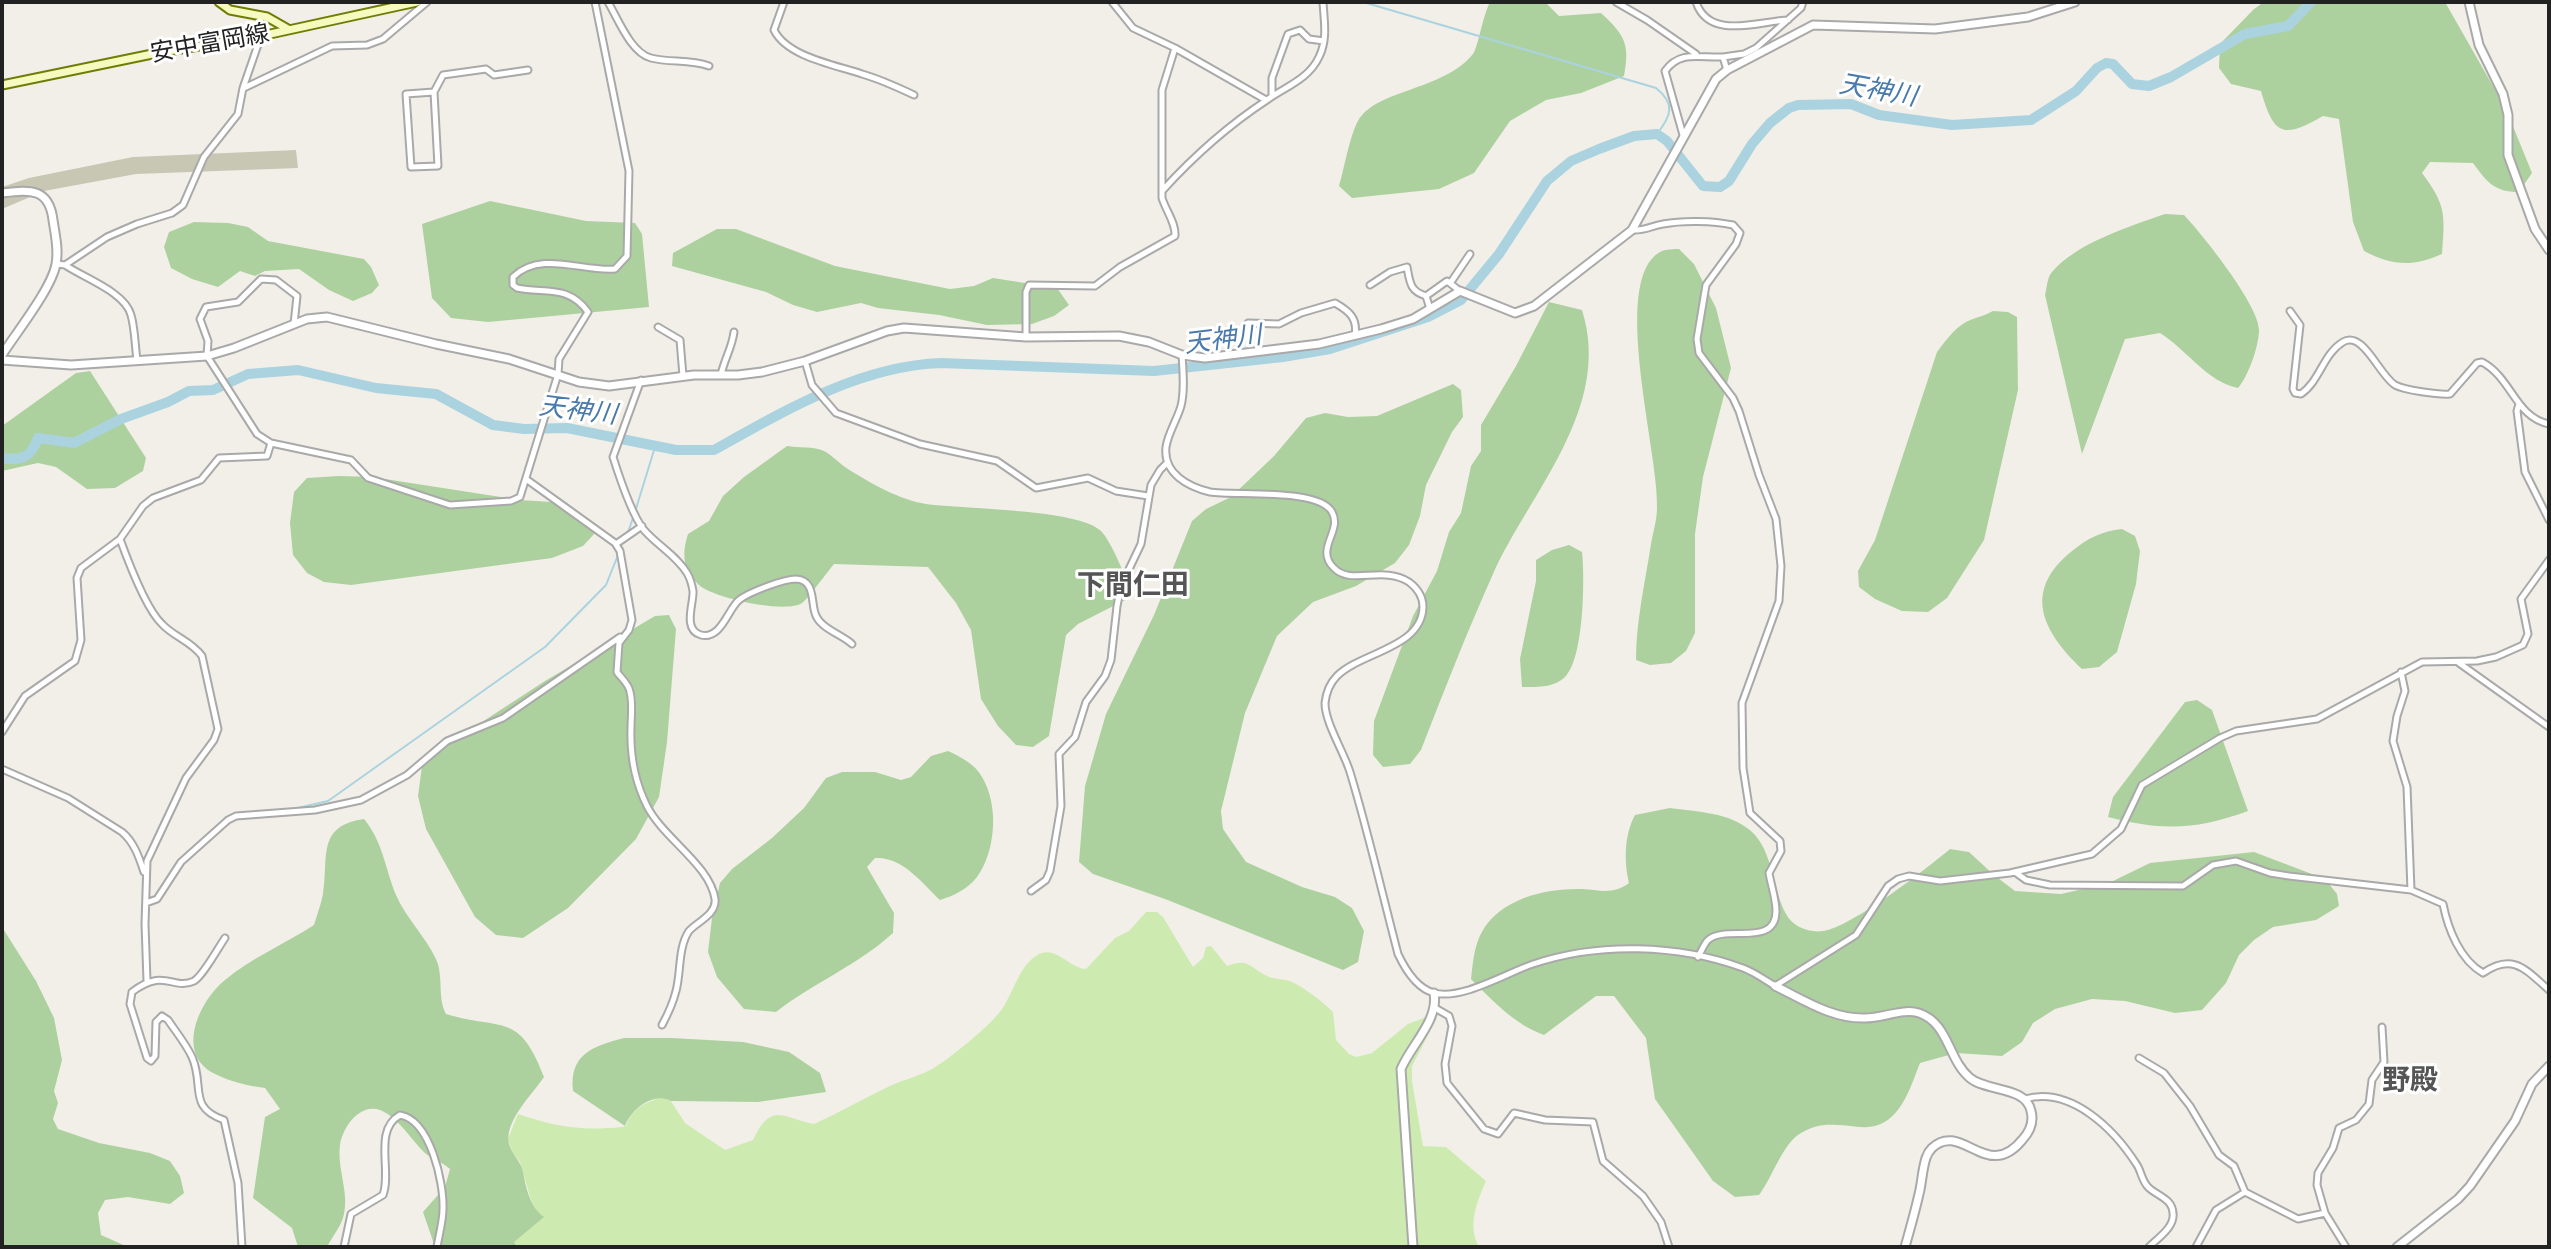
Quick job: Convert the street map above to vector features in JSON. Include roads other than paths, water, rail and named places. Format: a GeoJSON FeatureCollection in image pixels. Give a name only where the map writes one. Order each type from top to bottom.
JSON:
{"type":"FeatureCollection","features":[{"type":"Feature","properties":{"kind":"main road"},"geometry":{"type":"LineString","coordinates":[[219,2],[230,10],[267,17],[288,29]]}},
{"type":"Feature","properties":{"kind":"main road","name":"安中富岡線"},"geometry":{"type":"LineString","coordinates":[[2,85],[162,52],[261,36],[417,2]]}},
{"type":"Feature","properties":{"kind":"street"},"geometry":{"type":"LineString","coordinates":[[243,88],[332,46],[367,45],[383,39],[427,2]]}},
{"type":"Feature","properties":{"kind":"street"},"geometry":{"type":"LineString","coordinates":[[294,324],[297,296],[276,280],[261,279],[238,302],[206,307],[200,319],[208,341],[207,356],[257,434],[271,443],[351,460],[368,478],[450,505],[511,501],[520,497],[558,374],[559,359],[588,312],[556,290],[517,288],[513,285],[513,277],[550,262],[615,269],[627,256],[629,171],[595,2]]}},
{"type":"Feature","properties":{"kind":"street"},"geometry":{"type":"LineString","coordinates":[[608,2],[639,52],[651,58],[692,60],[709,66]]}},
{"type":"Feature","properties":{"kind":"street"},"geometry":{"type":"LineString","coordinates":[[784,2],[774,30],[778,37],[802,54],[914,95]]}},
{"type":"Feature","properties":{"kind":"street"},"geometry":{"type":"LineString","coordinates":[[1112,2],[1133,28],[1269,98]]}},
{"type":"Feature","properties":{"kind":"street"},"geometry":{"type":"LineString","coordinates":[[1162,190],[1183,167],[1269,98],[1310,72],[1319,59],[1324,41],[1323,2]]}},
{"type":"Feature","properties":{"kind":"street"},"geometry":{"type":"LineString","coordinates":[[1616,2],[1696,54],[1708,57],[1744,54],[1756,48],[1801,8],[1803,2]]}},
{"type":"Feature","properties":{"kind":"street"},"geometry":{"type":"LineString","coordinates":[[1696,2],[1706,17],[1722,26],[1788,20]]}},
{"type":"Feature","properties":{"kind":"street"},"geometry":{"type":"LineString","coordinates":[[1451,282],[1464,293],[1515,313],[1545,297],[1632,230],[1711,86],[1727,70],[1813,25],[1935,29],[2028,17],[2075,2]]}},
{"type":"Feature","properties":{"kind":"street"},"geometry":{"type":"LineString","coordinates":[[2469,2],[2479,45],[2503,94],[2508,115],[2508,155],[2535,229],[2549,250]]}},
{"type":"Feature","properties":{"kind":"street"},"geometry":{"type":"LineString","coordinates":[[1269,98],[1272,78],[1288,34],[1300,30],[1309,39],[1324,41]]}},
{"type":"Feature","properties":{"kind":"street"},"geometry":{"type":"LineString","coordinates":[[261,36],[243,88],[238,114],[204,157],[183,205],[172,213],[107,237],[61,264],[2,358],[71,365],[207,356],[317,317],[509,359],[598,386],[683,376],[747,375],[805,361],[904,328],[1026,337],[1119,336],[1149,342],[1182,360],[1220,357],[1319,344],[1398,325],[1464,293]]}},
{"type":"Feature","properties":{"kind":"street"},"geometry":{"type":"LineString","coordinates":[[1026,337],[1026,292],[1029,285],[1095,286],[1120,267],[1175,236],[1162,190],[1162,90],[1175,48]]}},
{"type":"Feature","properties":{"kind":"street"},"geometry":{"type":"LineString","coordinates":[[1683,135],[1665,71],[1671,62],[1696,54]]}},
{"type":"Feature","properties":{"kind":"street"},"geometry":{"type":"LineString","coordinates":[[1723,57],[1727,70]]}},
{"type":"Feature","properties":{"kind":"street"},"geometry":{"type":"LineString","coordinates":[[434,92],[406,94],[411,167],[438,166],[434,92],[443,75],[486,69],[494,75],[528,70]]}},
{"type":"Feature","properties":{"kind":"street"},"geometry":{"type":"LineString","coordinates":[[2,193],[28,190],[45,199],[52,213],[61,264]]}},
{"type":"Feature","properties":{"kind":"street"},"geometry":{"type":"LineString","coordinates":[[1632,230],[1644,231],[1663,224],[1721,224],[1733,225],[1740,233],[1736,244],[1706,285],[1697,339],[1699,353],[1733,398],[1739,411],[1759,475],[1774,510],[1779,540],[1779,601],[1742,703],[1743,768],[1750,813],[1780,841],[1781,851],[1769,873],[1777,913],[1772,925],[1762,933],[1717,936],[1707,941],[1698,957]]}},
{"type":"Feature","properties":{"kind":"street"},"geometry":{"type":"LineString","coordinates":[[1426,296],[1444,283],[1451,282],[1470,254]]}},
{"type":"Feature","properties":{"kind":"street"},"geometry":{"type":"LineString","coordinates":[[61,264],[125,302],[132,316],[137,360]]}},
{"type":"Feature","properties":{"kind":"street"},"geometry":{"type":"LineString","coordinates":[[1370,285],[1405,267],[1411,287],[1416,293],[1426,296]]}},
{"type":"Feature","properties":{"kind":"street"},"geometry":{"type":"LineString","coordinates":[[1426,296],[1430,309]]}},
{"type":"Feature","properties":{"kind":"street"},"geometry":{"type":"LineString","coordinates":[[1248,323],[1279,324],[1301,313],[1335,303],[1350,311],[1356,327],[1355,336]]}},
{"type":"Feature","properties":{"kind":"street"},"geometry":{"type":"LineString","coordinates":[[2290,311],[2300,325],[2295,393],[2305,391],[2336,347],[2351,339],[2361,343],[2386,378],[2398,387],[2450,394],[2477,363],[2482,362],[2500,374],[2532,418],[2549,424]]}},
{"type":"Feature","properties":{"kind":"street"},"geometry":{"type":"LineString","coordinates":[[658,327],[680,340],[683,376]]}},
{"type":"Feature","properties":{"kind":"street"},"geometry":{"type":"LineString","coordinates":[[721,375],[732,347],[734,332]]}},
{"type":"Feature","properties":{"kind":"street"},"geometry":{"type":"LineString","coordinates":[[1182,360],[1182,402],[1166,448],[1167,463],[1183,482],[1196,489],[1223,494],[1299,497],[1324,504],[1331,509],[1336,520],[1326,544],[1334,569],[1344,575],[1382,573],[1397,576],[1414,586],[1421,595],[1423,610],[1412,632],[1399,642],[1354,663],[1337,676],[1328,688],[1325,704],[1351,773],[1398,954],[1414,980],[1434,993],[1463,991],[1532,964],[1582,952],[1647,949],[1743,968],[1841,1017],[1867,1018],[1908,1011],[1930,1018],[1940,1028],[1958,1065],[1981,1086],[2025,1099],[2058,1100],[2079,1106],[2108,1129],[2126,1149],[2149,1187],[2167,1199],[2172,1208],[2174,1216],[2170,1227],[2149,1247]]}},
{"type":"Feature","properties":{"kind":"street"},"geometry":{"type":"LineString","coordinates":[[805,361],[812,385],[836,413],[853,421],[920,444],[997,461],[1036,488],[1088,478],[1116,491],[1148,496]]}},
{"type":"Feature","properties":{"kind":"street"},"geometry":{"type":"LineString","coordinates":[[641,380],[613,457],[642,526],[674,556],[687,574],[693,592],[690,621],[698,634],[710,634],[719,628],[737,602],[749,593],[795,579],[806,583],[814,595],[815,614],[820,622],[852,644]]}},
{"type":"Feature","properties":{"kind":"street"},"geometry":{"type":"LineString","coordinates":[[2519,404],[2517,411],[2525,472],[2549,520]]}},
{"type":"Feature","properties":{"kind":"street"},"geometry":{"type":"LineString","coordinates":[[2,732],[25,696],[75,661],[81,640],[77,578],[88,560],[120,539],[143,506],[153,498],[201,480],[219,458],[267,456],[271,443]]}},
{"type":"Feature","properties":{"kind":"street"},"geometry":{"type":"LineString","coordinates":[[1031,891],[1046,880],[1050,871],[1061,806],[1059,754],[1075,737],[1086,702],[1105,676],[1111,660],[1121,586],[1141,544],[1148,496],[1155,478],[1167,463]]}},
{"type":"Feature","properties":{"kind":"street"},"geometry":{"type":"LineString","coordinates":[[146,903],[157,899],[181,862],[228,820],[236,816],[315,810],[361,800],[407,775],[447,741],[503,718],[629,630],[632,620],[623,558],[616,544],[526,479]]}},
{"type":"Feature","properties":{"kind":"street"},"geometry":{"type":"LineString","coordinates":[[616,544],[642,526]]}},
{"type":"Feature","properties":{"kind":"street"},"geometry":{"type":"LineString","coordinates":[[120,539],[128,564],[161,624],[195,646],[202,656],[218,729],[214,740],[186,778],[149,855],[145,877],[147,981]]}},
{"type":"Feature","properties":{"kind":"street"},"geometry":{"type":"LineString","coordinates":[[1775,986],[1856,935],[1888,886],[1898,879],[1909,876],[1940,881],[2014,872],[2092,854],[2121,829],[2142,785],[2220,738],[2236,731],[2317,719],[2422,662],[2459,663],[2496,657],[2523,645],[2527,640],[2521,599],[2549,560]]}},
{"type":"Feature","properties":{"kind":"street"},"geometry":{"type":"LineString","coordinates":[[623,635],[619,643],[617,672],[630,689],[635,776],[648,809],[666,834],[698,868],[709,883],[715,900],[715,906],[685,939],[676,992],[662,1025]]}},
{"type":"Feature","properties":{"kind":"street"},"geometry":{"type":"LineString","coordinates":[[2459,663],[2549,727]]}},
{"type":"Feature","properties":{"kind":"street"},"geometry":{"type":"LineString","coordinates":[[2401,672],[2405,691],[2393,741],[2407,787],[2411,890]]}},
{"type":"Feature","properties":{"kind":"street"},"geometry":{"type":"LineString","coordinates":[[2,769],[68,798],[122,832],[139,857],[145,877]]}},
{"type":"Feature","properties":{"kind":"street"},"geometry":{"type":"LineString","coordinates":[[2014,872],[2026,880],[2062,886],[2183,886],[2213,865],[2236,861],[2270,873],[2411,890],[2443,904],[2450,933],[2474,968],[2483,973],[2497,963],[2513,963],[2549,990]]}},
{"type":"Feature","properties":{"kind":"street"},"geometry":{"type":"LineString","coordinates":[[225,938],[198,979],[192,982],[147,981],[132,992],[130,1004],[144,1053],[149,1060],[155,1056],[156,1022],[162,1016],[168,1020],[194,1059],[200,1104],[207,1113],[224,1120],[238,1183],[242,1247]]}},
{"type":"Feature","properties":{"kind":"street"},"geometry":{"type":"LineString","coordinates":[[1413,1247],[1401,1069],[1435,1008],[1434,993]]}},
{"type":"Feature","properties":{"kind":"street"},"geometry":{"type":"LineString","coordinates":[[1435,1008],[1449,1016],[1452,1026],[1445,1064],[1447,1083],[1484,1129],[1498,1134],[1514,1113],[1545,1120],[1593,1122],[1603,1161],[1643,1196],[1661,1222],[1669,1247]]}},
{"type":"Feature","properties":{"kind":"street"},"geometry":{"type":"LineString","coordinates":[[2346,1247],[2325,1213],[2317,1185],[2318,1173],[2333,1148],[2339,1128],[2356,1120],[2369,1104],[2372,1080],[2384,1062],[2382,1027]]}},
{"type":"Feature","properties":{"kind":"street"},"geometry":{"type":"LineString","coordinates":[[2139,1058],[2164,1073],[2173,1084],[2219,1155],[2234,1166],[2245,1192],[2298,1219],[2325,1213]]}},
{"type":"Feature","properties":{"kind":"street"},"geometry":{"type":"LineString","coordinates":[[2397,1247],[2470,1186],[2515,1121],[2532,1084],[2549,1066]]}},
{"type":"Feature","properties":{"kind":"street"},"geometry":{"type":"LineString","coordinates":[[1905,1247],[1930,1150],[1950,1140],[1959,1141],[1986,1156],[2005,1155],[2023,1140],[2032,1124],[2025,1099]]}},
{"type":"Feature","properties":{"kind":"street"},"geometry":{"type":"LineString","coordinates":[[344,1247],[351,1214],[383,1195],[387,1179],[385,1142],[394,1118],[400,1115],[416,1121],[428,1141],[435,1163],[443,1209],[437,1247]]}},
{"type":"Feature","properties":{"kind":"street"},"geometry":{"type":"LineString","coordinates":[[2196,1247],[2216,1210],[2245,1192]]}},
{"type":"Feature","properties":{"kind":"waterway"},"geometry":{"type":"LineString","coordinates":[[1363,2],[1656,88],[1669,105],[1666,121],[1657,134]]}},
{"type":"Feature","properties":{"kind":"waterway","name":"天神川"},"geometry":{"type":"LineString","coordinates":[[2,458],[25,456],[38,438],[74,443],[121,419],[189,391],[213,390],[248,374],[298,370],[376,388],[436,394],[493,425],[524,429],[567,428],[676,450],[714,450],[823,393],[881,372],[911,366],[941,363],[1154,371],[1330,349],[1428,317],[1461,300],[1499,254],[1547,181],[1571,161],[1634,136],[1657,134],[1667,141],[1703,186],[1720,187],[1729,181],[1752,144],[1770,123],[1798,105],[1851,104],[1879,115],[1952,125],[2031,120],[2076,91],[2097,68],[2106,63],[2113,64],[2132,84],[2149,86],[2171,77],[2245,34],[2288,26],[2311,2]]}},
{"type":"Feature","properties":{"kind":"waterway"},"geometry":{"type":"LineString","coordinates":[[635,512],[655,447]]}},
{"type":"Feature","properties":{"kind":"waterway"},"geometry":{"type":"LineString","coordinates":[[627,535],[633,518]]}},
{"type":"Feature","properties":{"kind":"waterway"},"geometry":{"type":"LineString","coordinates":[[289,810],[328,801],[545,647],[606,585],[618,555]]}},
{"type":"Feature","properties":{"kind":"district","name":"下間仁田"},"geometry":{"type":"Point","coordinates":[1133,586]}},
{"type":"Feature","properties":{"kind":"district","name":"野殿"},"geometry":{"type":"Point","coordinates":[2410,1081]}}]}
